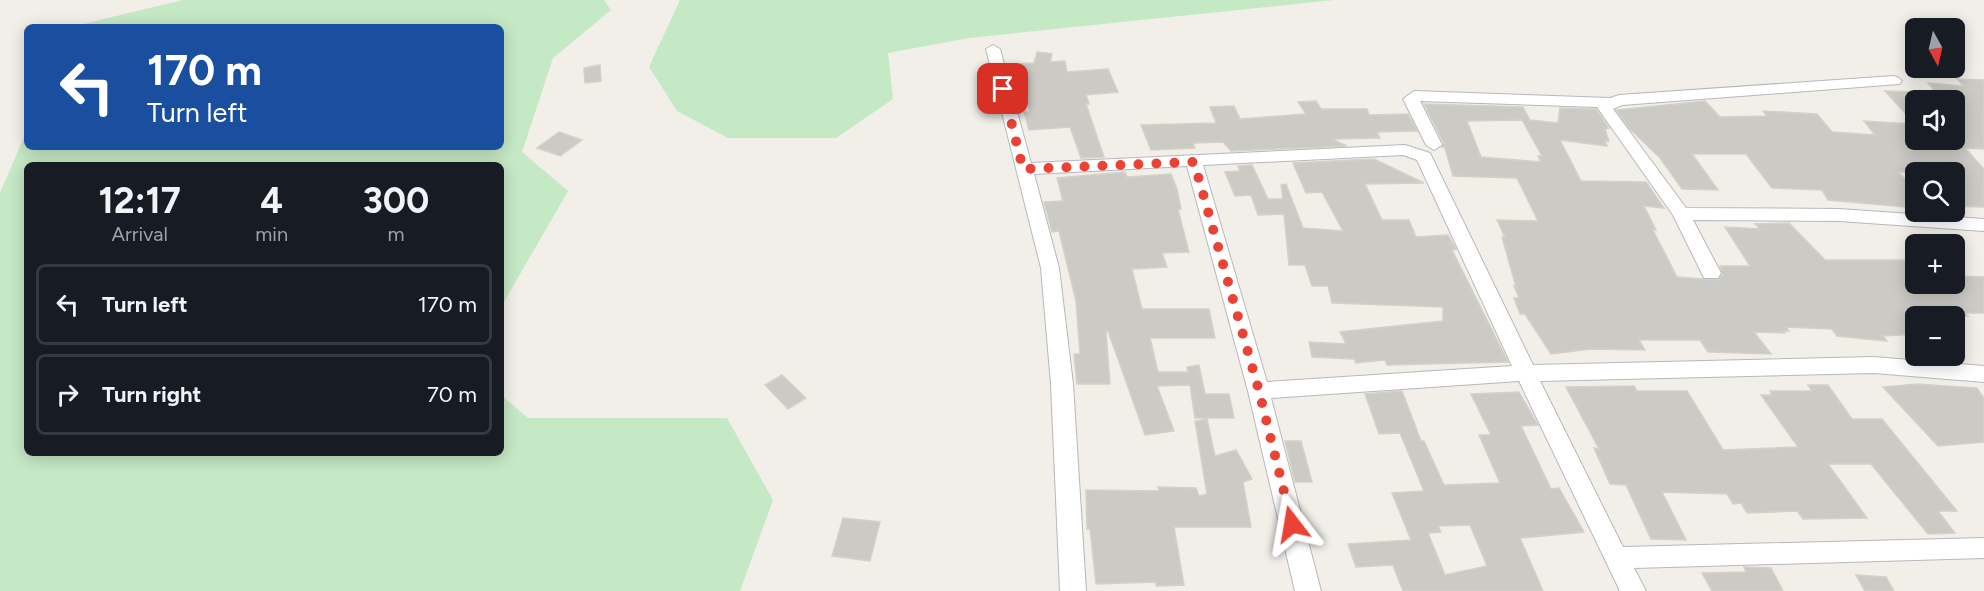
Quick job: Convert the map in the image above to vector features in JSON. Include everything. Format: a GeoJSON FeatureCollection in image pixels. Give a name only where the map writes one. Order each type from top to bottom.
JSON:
{"type":"FeatureCollection","features":[{"type":"Feature","properties":{"kind":"street"},"geometry":{"type":"LineString","coordinates":[[993,49],[1050,268],[1062,384],[1073,591]]}},
{"type":"Feature","properties":{"kind":"street"},"geometry":{"type":"LineString","coordinates":[[1711,273],[1681,214],[1604,108],[1619,100],[1894,81]]}},
{"type":"Feature","properties":{"kind":"street"},"geometry":{"type":"LineString","coordinates":[[1434,146],[1412,99],[1414,96],[1611,103]]}},
{"type":"Feature","properties":{"kind":"street"},"geometry":{"type":"LineString","coordinates":[[1023,169],[1405,150],[1419,153],[1424,157],[1528,373],[1566,458],[1634,591]]}},
{"type":"Feature","properties":{"kind":"street"},"geometry":{"type":"LineString","coordinates":[[1194,162],[1259,391],[1308,591]]}},
{"type":"Feature","properties":{"kind":"street"},"geometry":{"type":"LineString","coordinates":[[1681,214],[1839,215],[1984,225]]}},
{"type":"Feature","properties":{"kind":"street"},"geometry":{"type":"LineString","coordinates":[[1259,391],[1528,373],[1874,365],[1984,375]]}},
{"type":"Feature","properties":{"kind":"street"},"geometry":{"type":"LineString","coordinates":[[1618,558],[1984,548]]}},
{"type":"Feature","properties":{"kind":"green space"},"geometry":{"type":"Polygon","coordinates":[[[183,0],[604,0],[611,10],[553,58],[522,152],[568,191],[504,302],[504,162],[24,162],[24,456],[504,456],[504,398],[528,418],[727,418],[773,500],[740,591],[0,591],[0,193],[24,137],[24,150],[504,150],[504,24],[83,24],[183,0]]]}},
{"type":"Feature","properties":{"kind":"green space"},"geometry":{"type":"Polygon","coordinates":[[[680,0],[1334,0],[969,38],[888,53],[893,99],[836,138],[728,138],[677,111],[649,67],[680,0]]]}},
{"type":"Feature","properties":{"kind":"building"},"geometry":{"type":"Polygon","coordinates":[[[1037,52],[1052,54],[1050,62],[1065,61],[1067,72],[1108,69],[1118,92],[1086,95],[1089,104],[1086,104],[1104,157],[1081,158],[1070,127],[1029,130],[1024,112],[1030,112],[1016,64],[1034,63],[1037,52]]]}},
{"type":"Feature","properties":{"kind":"building"},"geometry":{"type":"Polygon","coordinates":[[[600,65],[601,81],[585,83],[584,68],[600,65]]]}},
{"type":"Feature","properties":{"kind":"building"},"geometry":{"type":"Polygon","coordinates":[[[1957,79],[1984,80],[1984,149],[1965,148],[1965,90],[1934,90],[1928,83],[1964,86],[1957,79]]]}},
{"type":"Feature","properties":{"kind":"building"},"geometry":{"type":"Polygon","coordinates":[[[1885,91],[1905,92],[1905,113],[1885,91]]]}},
{"type":"Feature","properties":{"kind":"building"},"geometry":{"type":"Polygon","coordinates":[[[1316,101],[1321,109],[1367,109],[1369,115],[1408,114],[1417,131],[1377,132],[1380,138],[1332,139],[1347,146],[1231,151],[1223,142],[1193,143],[1195,148],[1151,150],[1141,125],[1216,123],[1210,107],[1234,106],[1240,119],[1306,114],[1298,102],[1316,101]]]}},
{"type":"Feature","properties":{"kind":"building"},"geometry":{"type":"Polygon","coordinates":[[[1705,101],[1720,117],[1767,116],[1763,111],[1817,114],[1832,132],[1875,135],[1864,121],[1905,123],[1905,150],[1965,150],[1965,148],[1984,169],[1984,207],[1965,206],[1965,162],[1905,162],[1905,172],[1898,172],[1905,179],[1905,207],[1828,200],[1822,190],[1772,188],[1746,154],[1692,154],[1718,190],[1682,189],[1660,158],[1629,128],[1616,110],[1705,101]]]}},
{"type":"Feature","properties":{"kind":"building"},"geometry":{"type":"Polygon","coordinates":[[[1424,104],[1523,107],[1530,120],[1558,123],[1560,108],[1596,109],[1609,128],[1605,129],[1609,141],[1605,141],[1607,146],[1560,140],[1581,181],[1646,182],[1664,208],[1644,206],[1656,230],[1653,230],[1677,277],[1718,280],[1723,274],[1720,266],[1750,266],[1725,227],[1760,229],[1755,224],[1789,223],[1825,260],[1905,260],[1905,294],[1965,294],[1965,276],[1984,277],[1984,313],[1965,313],[1965,306],[1905,306],[1905,335],[1883,336],[1887,341],[1837,336],[1832,329],[1786,327],[1789,331],[1783,331],[1785,333],[1754,332],[1771,354],[1708,352],[1700,340],[1639,340],[1645,350],[1591,349],[1551,354],[1525,314],[1520,314],[1514,298],[1519,298],[1502,237],[1505,237],[1497,220],[1538,221],[1517,178],[1453,176],[1445,148],[1442,147],[1444,144],[1424,104]],[[1522,120],[1467,121],[1481,157],[1541,162],[1538,156],[1542,156],[1522,120]]]}},
{"type":"Feature","properties":{"kind":"building"},"geometry":{"type":"Polygon","coordinates":[[[559,132],[582,140],[560,156],[537,148],[559,132]]]}},
{"type":"Feature","properties":{"kind":"building"},"geometry":{"type":"Polygon","coordinates":[[[1374,159],[1424,183],[1365,184],[1382,220],[1409,220],[1416,237],[1448,235],[1456,249],[1452,250],[1508,362],[1387,365],[1385,360],[1356,363],[1354,359],[1312,357],[1309,342],[1346,344],[1340,332],[1443,321],[1443,307],[1332,303],[1328,286],[1312,286],[1305,265],[1289,265],[1284,214],[1258,215],[1251,195],[1235,196],[1225,172],[1240,171],[1238,166],[1252,165],[1268,199],[1283,199],[1281,185],[1286,184],[1303,228],[1343,231],[1322,192],[1306,193],[1293,163],[1374,159]]]}},
{"type":"Feature","properties":{"kind":"building"},"geometry":{"type":"Polygon","coordinates":[[[1125,172],[1127,177],[1171,174],[1177,189],[1181,209],[1178,209],[1189,252],[1162,253],[1167,267],[1132,269],[1142,309],[1209,309],[1215,338],[1150,338],[1158,372],[1188,372],[1187,367],[1199,365],[1205,394],[1229,394],[1234,418],[1195,418],[1190,385],[1157,386],[1174,431],[1145,435],[1108,331],[1106,332],[1110,384],[1077,384],[1074,354],[1080,354],[1076,301],[1059,231],[1052,232],[1044,202],[1063,201],[1057,178],[1125,172]]]}},
{"type":"Feature","properties":{"kind":"building"},"geometry":{"type":"Polygon","coordinates":[[[782,375],[806,398],[788,409],[765,385],[782,375]]]}},
{"type":"Feature","properties":{"kind":"building"},"geometry":{"type":"Polygon","coordinates":[[[1917,384],[1977,388],[1984,398],[1984,442],[1938,446],[1883,387],[1917,384]]]}},
{"type":"Feature","properties":{"kind":"building"},"geometry":{"type":"Polygon","coordinates":[[[1808,385],[1828,385],[1852,419],[1882,419],[1957,511],[1938,511],[1955,533],[1928,534],[1871,464],[1828,464],[1867,518],[1803,519],[1797,511],[1747,513],[1741,503],[1733,504],[1727,494],[1662,492],[1686,540],[1651,539],[1626,485],[1610,484],[1594,448],[1599,449],[1566,387],[1634,386],[1637,391],[1687,391],[1723,450],[1798,447],[1761,395],[1772,395],[1770,391],[1812,391],[1808,385]]]}},
{"type":"Feature","properties":{"kind":"building"},"geometry":{"type":"Polygon","coordinates":[[[1402,391],[1421,441],[1424,441],[1444,485],[1500,483],[1479,435],[1491,435],[1471,394],[1519,392],[1538,425],[1521,426],[1551,489],[1559,488],[1584,532],[1520,538],[1543,591],[1403,591],[1393,565],[1356,567],[1348,544],[1411,540],[1392,493],[1424,491],[1400,433],[1379,434],[1365,394],[1402,391]],[[1470,525],[1438,526],[1441,532],[1428,533],[1445,575],[1487,566],[1470,525]]]}},
{"type":"Feature","properties":{"kind":"building"},"geometry":{"type":"Polygon","coordinates":[[[1207,419],[1215,456],[1236,450],[1252,479],[1243,482],[1251,527],[1174,527],[1184,585],[1156,586],[1156,582],[1096,584],[1090,529],[1087,529],[1086,490],[1159,491],[1158,487],[1196,488],[1199,496],[1207,494],[1195,421],[1207,419]]]}},
{"type":"Feature","properties":{"kind":"building"},"geometry":{"type":"Polygon","coordinates":[[[1285,441],[1301,441],[1312,482],[1295,482],[1285,441]]]}},
{"type":"Feature","properties":{"kind":"building"},"geometry":{"type":"Polygon","coordinates":[[[843,518],[880,522],[870,561],[832,556],[843,518]]]}},
{"type":"Feature","properties":{"kind":"building"},"geometry":{"type":"Polygon","coordinates":[[[1744,567],[1771,568],[1783,591],[1712,591],[1702,573],[1746,572],[1744,567]]]}},
{"type":"Feature","properties":{"kind":"building"},"geometry":{"type":"Polygon","coordinates":[[[1856,575],[1886,577],[1894,591],[1865,591],[1856,575]]]}},
{"type":"Feature","properties":{"kind":"route"},"geometry":{"type":"LineString","coordinates":[[1003,89],[1023,169],[1194,162],[1259,391],[1292,524]]}}]}
